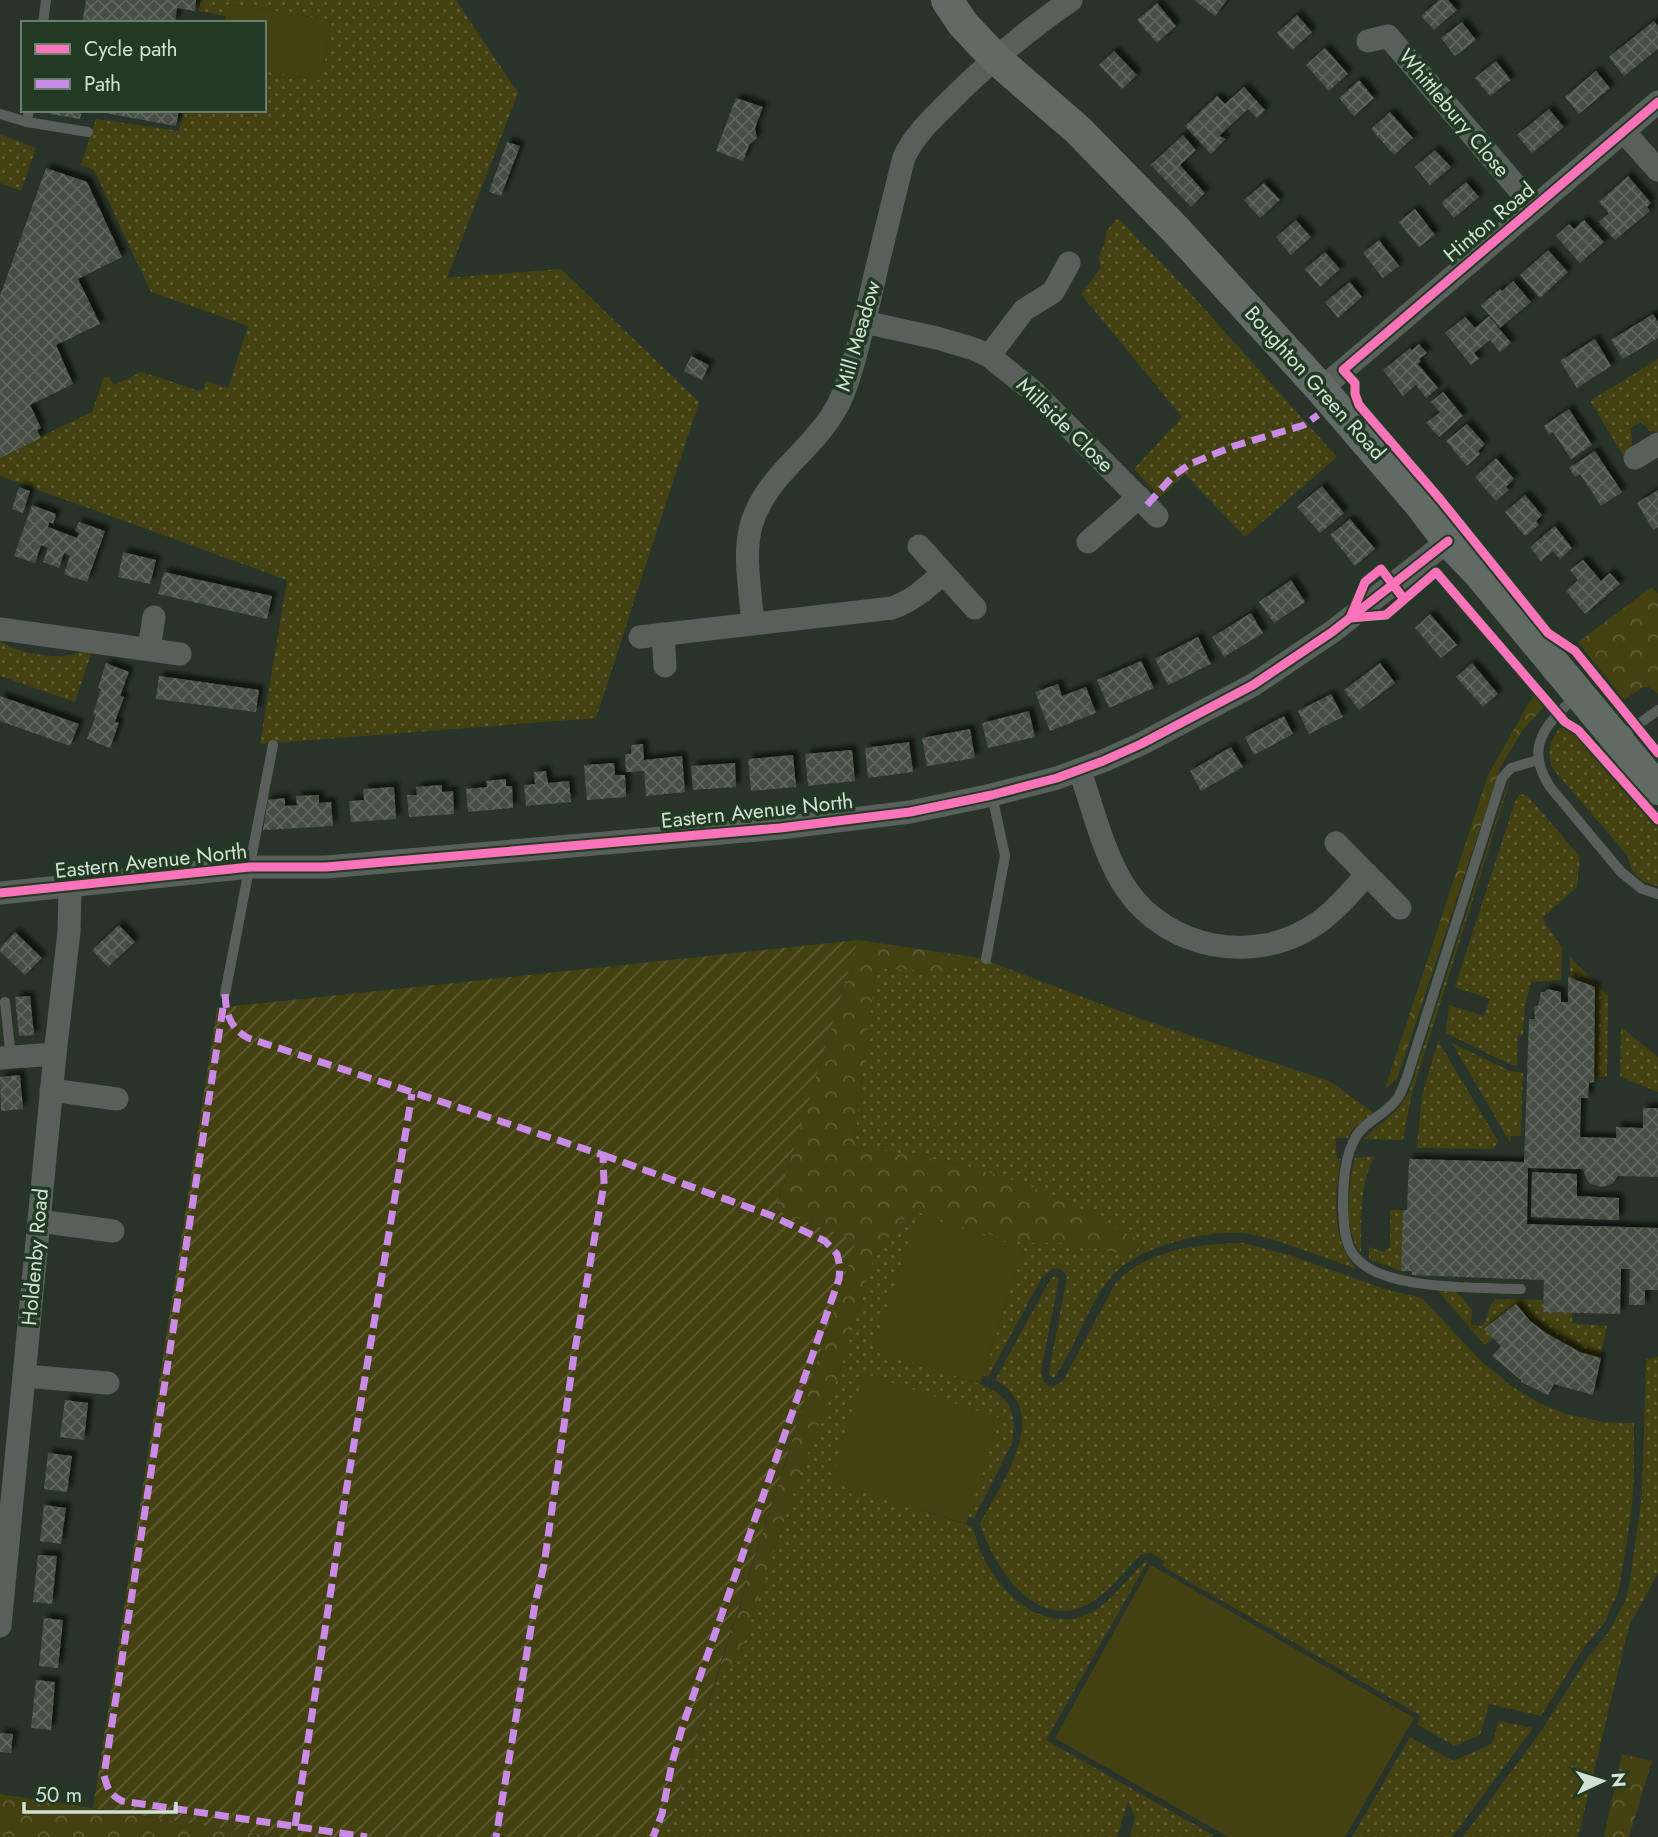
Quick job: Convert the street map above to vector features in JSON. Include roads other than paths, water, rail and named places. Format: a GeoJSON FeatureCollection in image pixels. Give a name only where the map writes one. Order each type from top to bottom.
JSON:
{"type":"FeatureCollection","features":[{"type":"Feature","properties":{"kind":"street","name":"Boughton Green Road"},"geometry":{"type":"LineString","coordinates":[[947,0],[963,24],[995,58],[1078,130],[1140,191],[1321,389],[1420,503],[1448,541],[1478,572],[1658,789]]}},
{"type":"Feature","properties":{"kind":"street","name":"Mill Meadow"},"geometry":{"type":"LineString","coordinates":[[753,623],[746,552],[750,525],[761,499],[834,412],[850,374],[904,157],[911,142],[965,84],[1071,0]]}},
{"type":"Feature","properties":{"kind":"street","name":"Whittlebury Close"},"geometry":{"type":"LineString","coordinates":[[1368,41],[1388,36],[1534,207]]}},
{"type":"Feature","properties":{"kind":"street","name":"Hinton Road"},"geometry":{"type":"LineString","coordinates":[[1321,389],[1658,102]]}},
{"type":"Feature","properties":{"kind":"street"},"geometry":{"type":"LineString","coordinates":[[1624,132],[1658,170]]}},
{"type":"Feature","properties":{"kind":"street"},"geometry":{"type":"LineString","coordinates":[[989,356],[1024,310],[1053,292],[1069,263]]}},
{"type":"Feature","properties":{"kind":"street","name":"Millside Close"},"geometry":{"type":"LineString","coordinates":[[864,322],[937,338],[989,356],[1033,391],[1157,516]]}},
{"type":"Feature","properties":{"kind":"street"},"geometry":{"type":"LineString","coordinates":[[1088,542],[1139,497]]}},
{"type":"Feature","properties":{"kind":"street","name":"Eastern Avenue North"},"geometry":{"type":"LineString","coordinates":[[0,893],[250,867],[326,867],[726,834],[909,812],[992,796],[1080,771],[1141,744],[1262,680],[1332,632],[1448,541]]}},
{"type":"Feature","properties":{"kind":"street"},"geometry":{"type":"LineString","coordinates":[[919,545],[975,608]]}},
{"type":"Feature","properties":{"kind":"street"},"geometry":{"type":"LineString","coordinates":[[665,666],[651,636],[891,608],[915,597],[943,573]]}},
{"type":"Feature","properties":{"kind":"street"},"geometry":{"type":"LineString","coordinates":[[149,649],[154,617]]}},
{"type":"Feature","properties":{"kind":"street"},"geometry":{"type":"LineString","coordinates":[[0,629],[180,654]]}},
{"type":"Feature","properties":{"kind":"street"},"geometry":{"type":"LineString","coordinates":[[1080,771],[1112,864],[1127,891],[1152,917],[1168,928],[1200,942],[1244,948],[1287,939],[1313,927],[1328,915],[1367,874]]}},
{"type":"Feature","properties":{"kind":"street"},"geometry":{"type":"LineString","coordinates":[[1336,843],[1400,908]]}},
{"type":"Feature","properties":{"kind":"street","name":"Holdenby Road"},"geometry":{"type":"LineString","coordinates":[[0,1626],[10,1421],[24,1376],[69,932],[71,887]]}},
{"type":"Feature","properties":{"kind":"street"},"geometry":{"type":"LineString","coordinates":[[5,1058],[55,1054]]}},
{"type":"Feature","properties":{"kind":"street"},"geometry":{"type":"LineString","coordinates":[[51,1090],[117,1099]]}},
{"type":"Feature","properties":{"kind":"street"},"geometry":{"type":"LineString","coordinates":[[39,1221],[113,1231]]}},
{"type":"Feature","properties":{"kind":"street"},"geometry":{"type":"LineString","coordinates":[[24,1376],[108,1384]]}},
{"type":"Feature","properties":{"kind":"lane"},"geometry":{"type":"LineString","coordinates":[[43,21],[46,0]]}},
{"type":"Feature","properties":{"kind":"lane"},"geometry":{"type":"LineString","coordinates":[[0,114],[28,116],[88,132]]}},
{"type":"Feature","properties":{"kind":"lane"},"geometry":{"type":"LineString","coordinates":[[1578,694],[1542,732],[1538,760],[1550,787],[1621,872],[1642,889],[1658,894]]}},
{"type":"Feature","properties":{"kind":"lane"},"geometry":{"type":"LineString","coordinates":[[1617,740],[1658,710]]}},
{"type":"Feature","properties":{"kind":"lane"},"geometry":{"type":"LineString","coordinates":[[225,994],[273,745]]}},
{"type":"Feature","properties":{"kind":"lane"},"geometry":{"type":"LineString","coordinates":[[1521,1289],[1421,1284],[1403,1281],[1370,1269],[1353,1254],[1347,1242],[1343,1193],[1346,1168],[1358,1134],[1397,1099],[1405,1080],[1502,778],[1511,768],[1538,760]]}},
{"type":"Feature","properties":{"kind":"lane"},"geometry":{"type":"LineString","coordinates":[[986,959],[1006,856],[992,796]]}},
{"type":"Feature","properties":{"kind":"lane"},"geometry":{"type":"LineString","coordinates":[[5,1002],[5,1058]]}}]}
